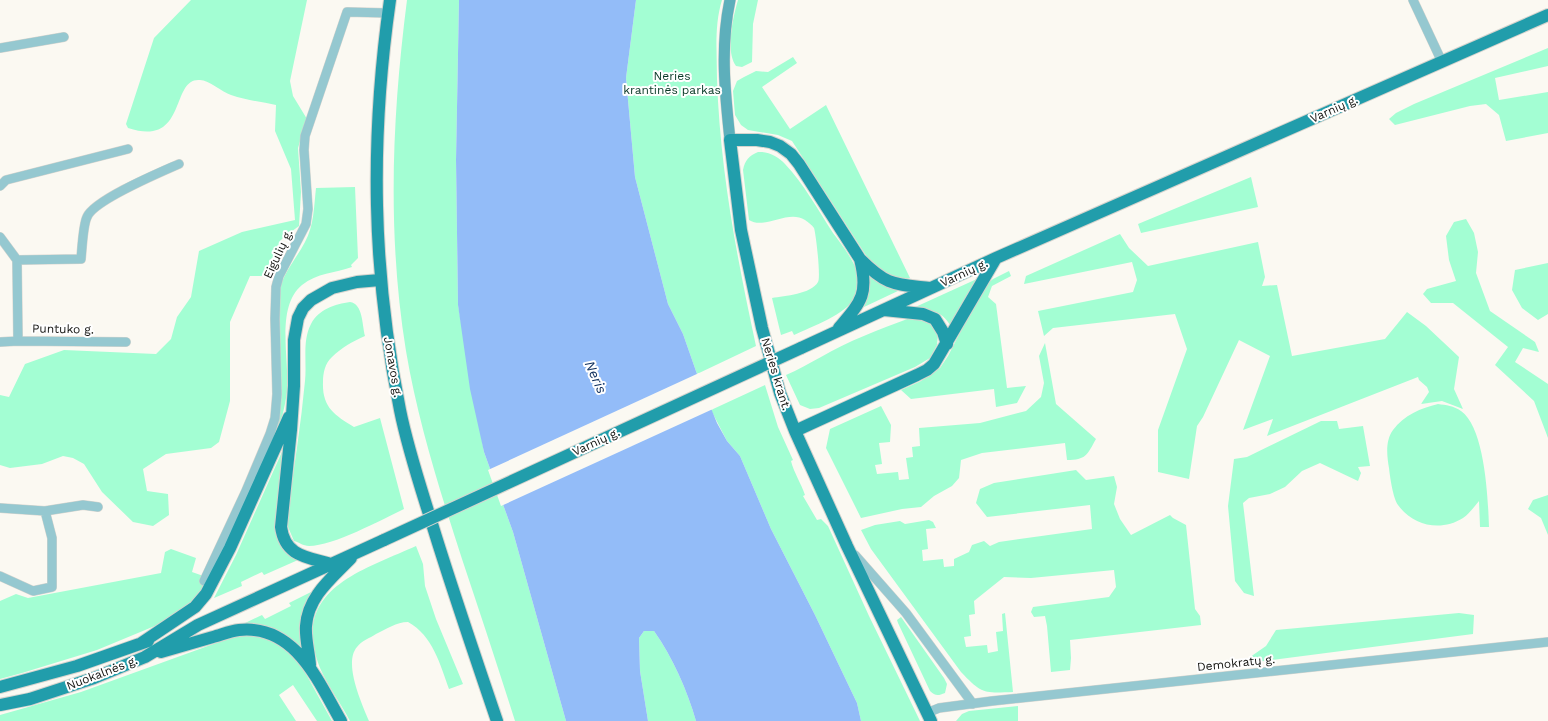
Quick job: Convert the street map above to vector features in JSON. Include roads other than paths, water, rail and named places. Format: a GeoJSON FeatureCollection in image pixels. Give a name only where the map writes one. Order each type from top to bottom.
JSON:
{"type":"FeatureCollection","features":[{"type":"Feature","properties":{"kind":"main road","name":"Jonavos g."},"geometry":{"type":"LineString","coordinates":[[390,0],[379,96],[376,146],[376,213],[380,280],[389,348],[408,441],[442,556],[497,721]]}},
{"type":"Feature","properties":{"kind":"main road","name":"Neries krant."},"geometry":{"type":"LineString","coordinates":[[730,0],[725,22],[724,87],[741,230],[762,328],[780,393],[795,431],[929,717]]}},
{"type":"Feature","properties":{"kind":"main road","name":"Varnių g."},"geometry":{"type":"LineString","coordinates":[[384,540],[996,258],[1548,15]]}},
{"type":"Feature","properties":{"kind":"main road"},"geometry":{"type":"LineString","coordinates":[[730,140],[770,142],[791,154],[860,259],[874,272],[892,283],[930,288]]}},
{"type":"Feature","properties":{"kind":"main road"},"geometry":{"type":"LineString","coordinates":[[795,431],[927,370],[934,364],[996,258]]}},
{"type":"Feature","properties":{"kind":"main road"},"geometry":{"type":"LineString","coordinates":[[836,332],[861,300],[865,278],[860,259]]}},
{"type":"Feature","properties":{"kind":"main road"},"geometry":{"type":"LineString","coordinates":[[331,564],[294,552],[289,548],[282,535],[281,526],[294,386],[295,325],[303,308],[311,300],[332,288],[357,282],[380,280]]}},
{"type":"Feature","properties":{"kind":"main road"},"geometry":{"type":"LineString","coordinates":[[882,310],[923,314],[935,319],[943,332],[947,344]]}},
{"type":"Feature","properties":{"kind":"main road"},"geometry":{"type":"LineString","coordinates":[[140,644],[195,607],[212,584],[226,546],[291,412]]}},
{"type":"Feature","properties":{"kind":"main road","name":"Nuokalnės g."},"geometry":{"type":"LineString","coordinates":[[0,705],[30,698],[94,678],[145,657],[198,625],[384,540]]}},
{"type":"Feature","properties":{"kind":"main road"},"geometry":{"type":"LineString","coordinates":[[310,665],[306,627],[311,606],[322,589],[357,552]]}},
{"type":"Feature","properties":{"kind":"main road","name":"Nuokalnės g."},"geometry":{"type":"LineString","coordinates":[[0,688],[77,666],[198,625]]}},
{"type":"Feature","properties":{"kind":"main road"},"geometry":{"type":"LineString","coordinates":[[145,657],[238,630],[256,630],[272,634],[282,640],[310,665],[340,721]]}},
{"type":"Feature","properties":{"kind":"street"},"geometry":{"type":"LineString","coordinates":[[1413,0],[1442,62]]}},
{"type":"Feature","properties":{"kind":"street","name":"Eigulių g."},"geometry":{"type":"LineString","coordinates":[[204,581],[226,546],[275,418],[277,394],[276,288],[279,276],[306,224],[308,209],[304,150],[306,136],[321,85],[347,12],[388,13]]}},
{"type":"Feature","properties":{"kind":"street"},"geometry":{"type":"LineString","coordinates":[[0,48],[64,37]]}},
{"type":"Feature","properties":{"kind":"street"},"geometry":{"type":"LineString","coordinates":[[0,186],[6,180],[128,149]]}},
{"type":"Feature","properties":{"kind":"street"},"geometry":{"type":"LineString","coordinates":[[17,260],[81,259],[86,217],[95,206],[179,164]]}},
{"type":"Feature","properties":{"kind":"street"},"geometry":{"type":"LineString","coordinates":[[0,236],[17,260],[18,341]]}},
{"type":"Feature","properties":{"kind":"street","name":"Puntuko g."},"geometry":{"type":"LineString","coordinates":[[0,342],[126,342]]}},
{"type":"Feature","properties":{"kind":"street"},"geometry":{"type":"LineString","coordinates":[[0,508],[45,511],[83,505],[98,508]]}},
{"type":"Feature","properties":{"kind":"street"},"geometry":{"type":"LineString","coordinates":[[0,576],[33,591],[52,587],[52,538],[45,511]]}},
{"type":"Feature","properties":{"kind":"street"},"geometry":{"type":"LineString","coordinates":[[848,546],[906,613],[973,704]]}},
{"type":"Feature","properties":{"kind":"street","name":"Demokratų g."},"geometry":{"type":"LineString","coordinates":[[929,717],[939,708],[1548,642]]}},
{"type":"Feature","properties":{"kind":"water","name":"Neris"},"geometry":{"type":"Polygon","coordinates":[[[459,0],[636,0],[626,78],[635,177],[668,304],[683,334],[717,423],[727,441],[740,456],[771,529],[857,703],[861,721],[696,721],[684,686],[667,652],[654,631],[644,631],[639,638],[640,671],[648,721],[566,721],[513,532],[484,452],[470,389],[458,305],[456,160],[459,0]]]}},
{"type":"Feature","properties":{"kind":"park label","name":"Neries krantinės parkas"},"geometry":{"type":"Point","coordinates":[672,83]}}]}
